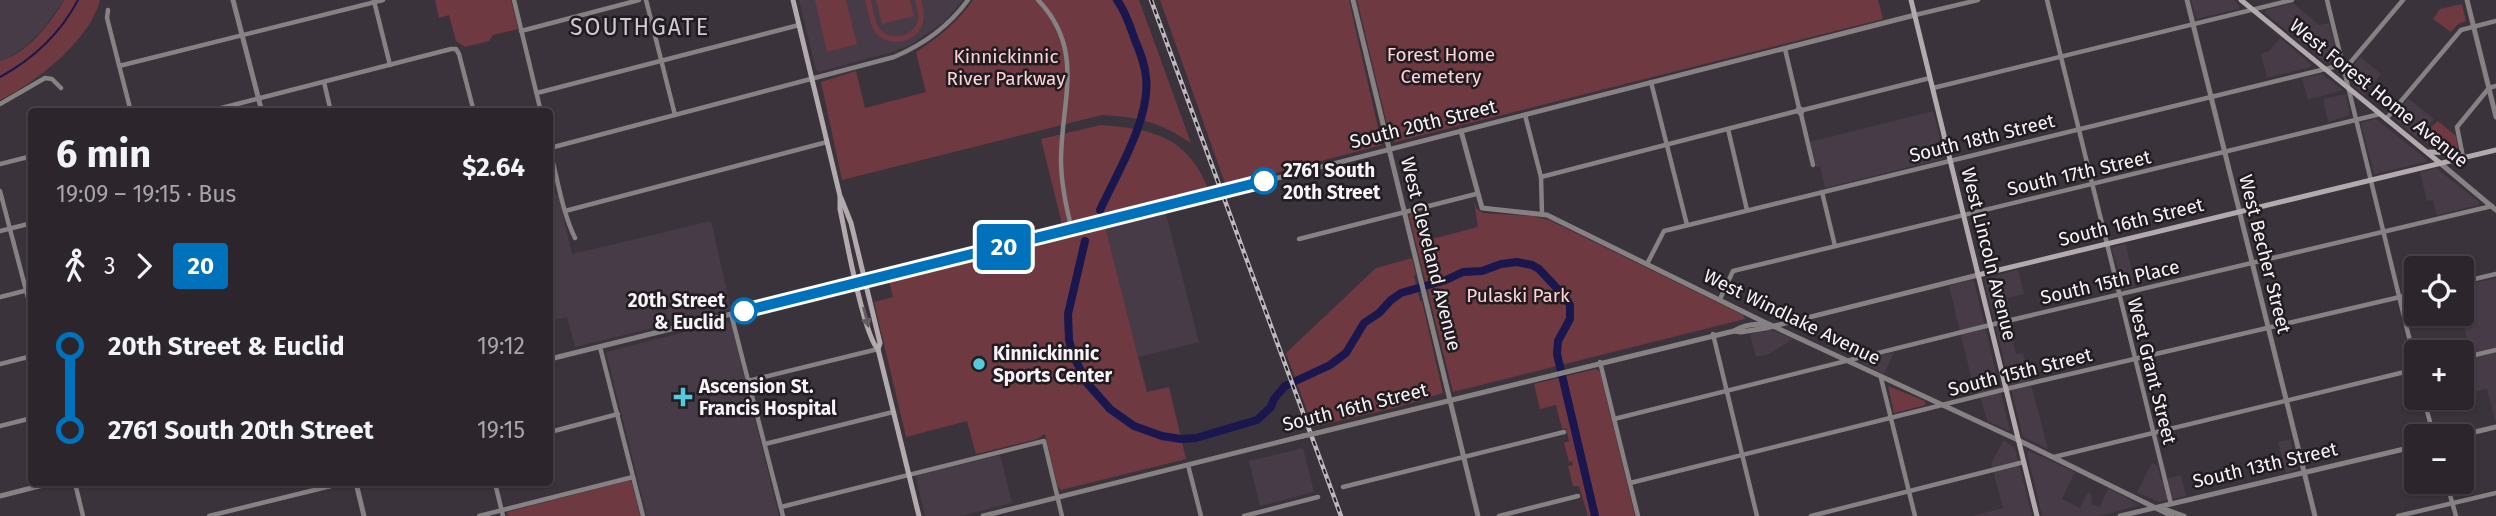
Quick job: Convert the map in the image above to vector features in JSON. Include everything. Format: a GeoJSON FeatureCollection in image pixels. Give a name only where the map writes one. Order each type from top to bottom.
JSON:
{"type":"FeatureCollection","features":[{"type":"Feature","properties":{"kind":"main road"},"geometry":{"type":"LineString","coordinates":[[793,0],[840,196],[846,208],[866,282],[880,343],[878,349]]}},
{"type":"Feature","properties":{"kind":"main road","name":"West Lincoln Avenue"},"geometry":{"type":"LineString","coordinates":[[1911,0],[2037,516]]}},
{"type":"Feature","properties":{"kind":"main road","name":"West Forest Home Avenue"},"geometry":{"type":"LineString","coordinates":[[2241,0],[2440,163]]}},
{"type":"Feature","properties":{"kind":"main road","name":"South 16th Street"},"geometry":{"type":"LineString","coordinates":[[1978,275],[2496,150]]}},
{"type":"Feature","properties":{"kind":"main road"},"geometry":{"type":"LineString","coordinates":[[2427,152],[2455,153],[2463,158]]}},
{"type":"Feature","properties":{"kind":"main road"},"geometry":{"type":"LineString","coordinates":[[840,196],[840,209],[857,284],[873,344],[878,349],[919,516]]}},
{"type":"Feature","properties":{"kind":"main road"},"geometry":{"type":"LineString","coordinates":[[847,242],[855,240]]}},
{"type":"Feature","properties":{"kind":"street"},"geometry":{"type":"LineString","coordinates":[[234,0],[261,108]]}},
{"type":"Feature","properties":{"kind":"street"},"geometry":{"type":"LineString","coordinates":[[119,66],[383,0]]}},
{"type":"Feature","properties":{"kind":"street"},"geometry":{"type":"LineString","coordinates":[[514,0],[540,108]]}},
{"type":"Feature","properties":{"kind":"street"},"geometry":{"type":"LineString","coordinates":[[521,31],[639,0]]}},
{"type":"Feature","properties":{"kind":"street"},"geometry":{"type":"LineString","coordinates":[[646,0],[675,115]]}},
{"type":"Feature","properties":{"kind":"street"},"geometry":{"type":"LineString","coordinates":[[553,147],[881,61],[912,49],[946,26],[968,0]]}},
{"type":"Feature","properties":{"kind":"street"},"geometry":{"type":"LineString","coordinates":[[1038,0],[1055,25],[1067,57],[1069,87],[1061,160],[1063,187],[1072,230]]}},
{"type":"Feature","properties":{"kind":"street","name":"West Cleveland Avenue"},"geometry":{"type":"LineString","coordinates":[[1353,0],[1478,516]]}},
{"type":"Feature","properties":{"kind":"street","name":"South 20th Street"},"geometry":{"type":"LineString","coordinates":[[553,358],[866,282],[1978,0]]}},
{"type":"Feature","properties":{"kind":"street","name":"West Grant Street"},"geometry":{"type":"LineString","coordinates":[[2047,0],[2171,504]]}},
{"type":"Feature","properties":{"kind":"street","name":"West Becher Street"},"geometry":{"type":"LineString","coordinates":[[2187,0],[2315,516]]}},
{"type":"Feature","properties":{"kind":"street"},"geometry":{"type":"LineString","coordinates":[[1933,88],[2292,0]]}},
{"type":"Feature","properties":{"kind":"street"},"geometry":{"type":"LineString","coordinates":[[2327,0],[2410,340]]}},
{"type":"Feature","properties":{"kind":"street"},"geometry":{"type":"LineString","coordinates":[[2343,65],[2350,63],[2403,0]]}},
{"type":"Feature","properties":{"kind":"street"},"geometry":{"type":"LineString","coordinates":[[2467,0],[2496,117]]}},
{"type":"Feature","properties":{"kind":"street"},"geometry":{"type":"LineString","coordinates":[[374,1],[390,65]]}},
{"type":"Feature","properties":{"kind":"street"},"geometry":{"type":"LineString","coordinates":[[108,9],[107,18],[130,108]]}},
{"type":"Feature","properties":{"kind":"street"},"geometry":{"type":"LineString","coordinates":[[2386,119],[2460,30],[2496,21]]}},
{"type":"Feature","properties":{"kind":"street"},"geometry":{"type":"LineString","coordinates":[[537,93],[799,25]]}},
{"type":"Feature","properties":{"kind":"street"},"geometry":{"type":"LineString","coordinates":[[1784,48],[1813,166]]}},
{"type":"Feature","properties":{"kind":"street"},"geometry":{"type":"LineString","coordinates":[[221,108],[456,49],[462,62],[471,108]]}},
{"type":"Feature","properties":{"kind":"street","name":"South 18th Street"},"geometry":{"type":"LineString","coordinates":[[1647,264],[1663,232],[1687,225],[2343,65]]}},
{"type":"Feature","properties":{"kind":"street"},"geometry":{"type":"LineString","coordinates":[[0,104],[45,78],[52,79],[61,88]]}},
{"type":"Feature","properties":{"kind":"street"},"geometry":{"type":"LineString","coordinates":[[1541,177],[1930,78]]}},
{"type":"Feature","properties":{"kind":"street"},"geometry":{"type":"LineString","coordinates":[[324,82],[330,108]]}},
{"type":"Feature","properties":{"kind":"street"},"geometry":{"type":"LineString","coordinates":[[1651,82],[1687,225]]}},
{"type":"Feature","properties":{"kind":"street"},"geometry":{"type":"LineString","coordinates":[[2463,158],[2457,127],[2489,88],[2496,86]]}},
{"type":"Feature","properties":{"kind":"street","name":"South 17th Street"},"geometry":{"type":"LineString","coordinates":[[1720,299],[1733,271],[2380,114]]}},
{"type":"Feature","properties":{"kind":"street"},"geometry":{"type":"LineString","coordinates":[[1525,115],[1541,177],[1542,213]]}},
{"type":"Feature","properties":{"kind":"street"},"geometry":{"type":"LineString","coordinates":[[1728,130],[1747,210]]}},
{"type":"Feature","properties":{"kind":"street"},"geometry":{"type":"LineString","coordinates":[[1299,239],[1476,194],[1461,131]]}},
{"type":"Feature","properties":{"kind":"street"},"geometry":{"type":"LineString","coordinates":[[565,211],[827,142]]}},
{"type":"Feature","properties":{"kind":"street"},"geometry":{"type":"LineString","coordinates":[[0,164],[28,157]]}},
{"type":"Feature","properties":{"kind":"street"},"geometry":{"type":"LineString","coordinates":[[553,161],[565,211],[575,237]]}},
{"type":"Feature","properties":{"kind":"street","name":"West Forest Home Avenue"},"geometry":{"type":"LineString","coordinates":[[2440,163],[2494,208]]}},
{"type":"Feature","properties":{"kind":"street"},"geometry":{"type":"LineString","coordinates":[[0,191],[28,287]]}},
{"type":"Feature","properties":{"kind":"street"},"geometry":{"type":"LineString","coordinates":[[1822,192],[1835,246]]}},
{"type":"Feature","properties":{"kind":"street","name":"West Windlake Avenue"},"geometry":{"type":"LineString","coordinates":[[1476,194],[1479,205],[1484,209],[1542,213],[1881,378],[1944,405],[2158,507],[2184,516]]}},
{"type":"Feature","properties":{"kind":"street","name":"South 15th Place"},"geometry":{"type":"LineString","coordinates":[[1614,419],[2119,294],[2383,231],[2494,208]]}},
{"type":"Feature","properties":{"kind":"street"},"geometry":{"type":"LineString","coordinates":[[0,231],[28,224]]}},
{"type":"Feature","properties":{"kind":"street"},"geometry":{"type":"LineString","coordinates":[[2474,279],[2496,274]]}},
{"type":"Feature","properties":{"kind":"street","name":"South 16th Street"},"geometry":{"type":"LineString","coordinates":[[983,516],[1713,334],[1774,326],[1978,275]]}},
{"type":"Feature","properties":{"kind":"street"},"geometry":{"type":"LineString","coordinates":[[0,297],[28,290]]}},
{"type":"Feature","properties":{"kind":"street","name":"South 15th Street"},"geometry":{"type":"LineString","coordinates":[[1630,484],[2006,389],[2404,296]]}},
{"type":"Feature","properties":{"kind":"street"},"geometry":{"type":"LineString","coordinates":[[1738,329],[1746,321],[1747,312]]}},
{"type":"Feature","properties":{"kind":"street"},"geometry":{"type":"LineString","coordinates":[[731,314],[783,516]]}},
{"type":"Feature","properties":{"kind":"street"},"geometry":{"type":"LineString","coordinates":[[1713,334],[1757,516]]}},
{"type":"Feature","properties":{"kind":"street"},"geometry":{"type":"LineString","coordinates":[[600,347],[643,516]]}},
{"type":"Feature","properties":{"kind":"street"},"geometry":{"type":"LineString","coordinates":[[748,381],[878,349]]}},
{"type":"Feature","properties":{"kind":"street"},"geometry":{"type":"LineString","coordinates":[[2474,355],[2496,350]]}},
{"type":"Feature","properties":{"kind":"street"},"geometry":{"type":"LineString","coordinates":[[0,364],[28,357]]}},
{"type":"Feature","properties":{"kind":"street"},"geometry":{"type":"LineString","coordinates":[[1600,362],[1638,516]]}},
{"type":"Feature","properties":{"kind":"street"},"geometry":{"type":"LineString","coordinates":[[2054,457],[2404,372]]}},
{"type":"Feature","properties":{"kind":"street"},"geometry":{"type":"LineString","coordinates":[[1881,378],[1915,516]]}},
{"type":"Feature","properties":{"kind":"street"},"geometry":{"type":"LineString","coordinates":[[765,444],[893,412]]}},
{"type":"Feature","properties":{"kind":"street"},"geometry":{"type":"LineString","coordinates":[[553,431],[618,414]]}},
{"type":"Feature","properties":{"kind":"street"},"geometry":{"type":"LineString","coordinates":[[0,426],[28,419]]}},
{"type":"Feature","properties":{"kind":"street"},"geometry":{"type":"LineString","coordinates":[[2474,432],[2496,427]]}},
{"type":"Feature","properties":{"kind":"street"},"geometry":{"type":"LineString","coordinates":[[1343,487],[1564,432]]}},
{"type":"Feature","properties":{"kind":"street"},"geometry":{"type":"LineString","coordinates":[[781,506],[1044,441],[1062,516]]}},
{"type":"Feature","properties":{"kind":"street","name":"South 13th Street"},"geometry":{"type":"LineString","coordinates":[[2120,516],[2404,449]]}},
{"type":"Feature","properties":{"kind":"street"},"geometry":{"type":"LineString","coordinates":[[1811,516],[2024,462]]}},
{"type":"Feature","properties":{"kind":"street"},"geometry":{"type":"LineString","coordinates":[[1188,465],[1201,516]]}},
{"type":"Feature","properties":{"kind":"street"},"geometry":{"type":"LineString","coordinates":[[480,516],[503,513],[633,477]]}},
{"type":"Feature","properties":{"kind":"street"},"geometry":{"type":"LineString","coordinates":[[0,496],[39,486]]}},
{"type":"Feature","properties":{"kind":"street"},"geometry":{"type":"LineString","coordinates":[[76,486],[83,516]]}},
{"type":"Feature","properties":{"kind":"street"},"geometry":{"type":"LineString","coordinates":[[209,516],[331,486]]}},
{"type":"Feature","properties":{"kind":"street"},"geometry":{"type":"LineString","coordinates":[[357,486],[364,516]]}},
{"type":"Feature","properties":{"kind":"street"},"geometry":{"type":"LineString","coordinates":[[496,486],[503,513]]}},
{"type":"Feature","properties":{"kind":"street"},"geometry":{"type":"LineString","coordinates":[[2398,516],[2496,493]]}},
{"type":"Feature","properties":{"kind":"street"},"geometry":{"type":"LineString","coordinates":[[2450,494],[2456,516]]}},
{"type":"Feature","properties":{"kind":"street"},"geometry":{"type":"LineString","coordinates":[[1499,516],[1578,496]]}},
{"type":"Feature","properties":{"kind":"street"},"geometry":{"type":"LineString","coordinates":[[1244,516],[1318,497]]}},
{"type":"Feature","properties":{"kind":"street","name":"West Windlake Avenue"},"geometry":{"type":"LineString","coordinates":[[2158,507],[2172,516]]}},
{"type":"Feature","properties":{"kind":"shaded area"},"geometry":{"type":"Polygon","coordinates":[[[0,0],[64,0],[43,29],[26,46],[0,61],[0,0]]]}},
{"type":"Feature","properties":{"kind":"shaded area"},"geometry":{"type":"Polygon","coordinates":[[[799,0],[963,0],[944,22],[910,45],[819,72],[799,0]]]}},
{"type":"Feature","properties":{"kind":"shaded area"},"geometry":{"type":"Polygon","coordinates":[[[2191,0],[2233,0],[2240,6],[2239,9],[2196,19],[2191,0]]]}},
{"type":"Feature","properties":{"kind":"shaded area"},"geometry":{"type":"Polygon","coordinates":[[[2293,3],[2319,25],[2329,23],[2338,58],[2336,61],[2326,63],[2265,13],[2266,10],[2293,3]]]}},
{"type":"Feature","properties":{"kind":"shaded area"},"geometry":{"type":"Polygon","coordinates":[[[2280,38],[2311,64],[2311,67],[2267,78],[2261,54],[2269,51],[2280,38]]]}},
{"type":"Feature","properties":{"kind":"shaded area"},"geometry":{"type":"Polygon","coordinates":[[[2360,57],[2381,74],[2364,95],[2353,85],[2349,71],[2360,57]]]}},
{"type":"Feature","properties":{"kind":"shaded area"},"geometry":{"type":"Polygon","coordinates":[[[2322,74],[2343,90],[2308,100],[2302,78],[2322,74]]]}},
{"type":"Feature","properties":{"kind":"shaded area"},"geometry":{"type":"Polygon","coordinates":[[[2346,94],[2350,115],[2328,122],[2323,99],[2346,94]]]}},
{"type":"Feature","properties":{"kind":"shaded area"},"geometry":{"type":"Polygon","coordinates":[[[2408,98],[2434,119],[2418,139],[2394,118],[2408,98]]]}},
{"type":"Feature","properties":{"kind":"shaded area"},"geometry":{"type":"Polygon","coordinates":[[[1933,111],[1944,155],[1942,159],[1825,188],[1810,142],[1933,111]]]}},
{"type":"Feature","properties":{"kind":"shaded area"},"geometry":{"type":"Polygon","coordinates":[[[2376,119],[2426,159],[2426,162],[2374,174],[2361,124],[2376,119]]]}},
{"type":"Feature","properties":{"kind":"shaded area"},"geometry":{"type":"Polygon","coordinates":[[[2436,168],[2479,202],[2479,205],[2437,215],[2433,200],[2427,201],[2420,172],[2436,168]]]}},
{"type":"Feature","properties":{"kind":"shaded area"},"geometry":{"type":"Polygon","coordinates":[[[558,194],[572,254],[711,221],[731,309],[575,347],[567,317],[553,320],[553,195],[558,194]]]}},
{"type":"Feature","properties":{"kind":"shaded area"},"geometry":{"type":"Polygon","coordinates":[[[1165,210],[1199,342],[1138,357],[1105,226],[1165,210]]]}},
{"type":"Feature","properties":{"kind":"shaded area"},"geometry":{"type":"Polygon","coordinates":[[[2126,244],[2135,287],[2124,289],[2112,249],[2126,244]]]}},
{"type":"Feature","properties":{"kind":"shaded area"},"geometry":{"type":"Polygon","coordinates":[[[2018,270],[2024,294],[2007,298],[2011,316],[2008,317],[2016,354],[2023,353],[2048,449],[2023,437],[1984,280],[2018,270]]]}},
{"type":"Feature","properties":{"kind":"shaded area"},"geometry":{"type":"Polygon","coordinates":[[[2496,278],[2496,420],[2487,389],[2474,392],[2474,340],[2468,340],[2464,326],[2474,326],[2474,283],[2496,278]]]}},
{"type":"Feature","properties":{"kind":"shaded area"},"geometry":{"type":"Polygon","coordinates":[[[1974,281],[2010,431],[1987,421],[1979,393],[1975,393],[1949,286],[1974,281]]]}},
{"type":"Feature","properties":{"kind":"shaded area","name":"Ascension St. Francis Hospital"},"geometry":{"type":"Polygon","coordinates":[[[727,321],[731,324],[779,516],[647,516],[606,352],[727,321]]]}},
{"type":"Feature","properties":{"kind":"shaded area"},"geometry":{"type":"Polygon","coordinates":[[[1771,330],[1793,339],[1769,354],[1756,357],[1750,334],[1771,330]]]}},
{"type":"Feature","properties":{"kind":"shaded area"},"geometry":{"type":"Polygon","coordinates":[[[1894,352],[1884,374],[1862,363],[1864,360],[1894,352]]]}},
{"type":"Feature","properties":{"kind":"shaded area"},"geometry":{"type":"Polygon","coordinates":[[[2290,439],[2297,469],[2286,473],[2278,442],[2290,439]]]}},
{"type":"Feature","properties":{"kind":"shaded area"},"geometry":{"type":"Polygon","coordinates":[[[2004,440],[2015,448],[2032,516],[1972,516],[2003,508],[1991,463],[2004,440]]]}},
{"type":"Feature","properties":{"kind":"shaded area"},"geometry":{"type":"Polygon","coordinates":[[[1303,448],[1314,492],[1260,506],[1249,461],[1303,448]]]}},
{"type":"Feature","properties":{"kind":"shaded area"},"geometry":{"type":"Polygon","coordinates":[[[2029,451],[2075,472],[2062,499],[2080,508],[2088,492],[2091,494],[2092,504],[2100,507],[2108,488],[2140,505],[2100,516],[2042,516],[2027,453],[2029,451]]]}},
{"type":"Feature","properties":{"kind":"shaded area"},"geometry":{"type":"Polygon","coordinates":[[[1000,455],[1012,503],[960,516],[925,516],[917,475],[1000,455]]]}},
{"type":"Feature","properties":{"kind":"shaded area"},"geometry":{"type":"Polygon","coordinates":[[[2152,463],[2158,466],[2161,480],[2181,475],[2186,496],[2159,502],[2137,492],[2152,463]]]}},
{"type":"Feature","properties":{"kind":"green space"},"geometry":{"type":"Polygon","coordinates":[[[64,0],[100,0],[85,30],[60,59],[29,83],[0,100],[0,61],[29,45],[45,28],[64,0]]]}},
{"type":"Feature","properties":{"kind":"green space"},"geometry":{"type":"Polygon","coordinates":[[[435,0],[511,0],[518,29],[493,35],[489,41],[465,47],[456,41],[449,15],[439,18],[435,0]]]}},
{"type":"Feature","properties":{"kind":"green space"},"geometry":{"type":"Polygon","coordinates":[[[815,0],[846,0],[857,44],[827,52],[815,0]]]}},
{"type":"Feature","properties":{"kind":"green space"},"geometry":{"type":"Polygon","coordinates":[[[865,0],[871,0],[879,28],[888,35],[900,36],[910,32],[917,23],[915,0],[921,0],[924,16],[920,29],[909,39],[888,41],[875,32],[871,25],[865,0]]]}},
{"type":"Feature","properties":{"kind":"green space"},"geometry":{"type":"Polygon","coordinates":[[[876,0],[910,0],[914,16],[882,24],[876,0]]]}},
{"type":"Feature","properties":{"kind":"green space","name":"Kinnickinnic River Parkway"},"geometry":{"type":"Polygon","coordinates":[[[973,0],[1139,0],[1191,143],[1149,122],[1102,115],[842,180],[821,82],[856,71],[865,108],[926,92],[916,52],[947,29],[973,0]]]}},
{"type":"Feature","properties":{"kind":"green space","name":"Forest Home Cemetery"},"geometry":{"type":"Polygon","coordinates":[[[1160,0],[1349,0],[1382,145],[1226,186],[1160,0]]]}},
{"type":"Feature","properties":{"kind":"green space","name":"Forest Home Cemetery"},"geometry":{"type":"Polygon","coordinates":[[[1357,0],[1878,0],[1883,19],[1395,142],[1390,137],[1357,0]]]}},
{"type":"Feature","properties":{"kind":"green space"},"geometry":{"type":"Polygon","coordinates":[[[2462,4],[2466,21],[2458,24],[2451,32],[2433,19],[2440,9],[2462,4]]]}},
{"type":"Feature","properties":{"kind":"green space"},"geometry":{"type":"Polygon","coordinates":[[[2438,121],[2456,136],[2458,148],[2434,148],[2419,137],[2438,121]]]}},
{"type":"Feature","properties":{"kind":"green space","name":"Kinnickinnic River Parkway"},"geometry":{"type":"Polygon","coordinates":[[[1101,125],[1137,129],[1167,139],[1191,158],[1209,191],[1063,228],[1041,139],[1101,125]]]}},
{"type":"Feature","properties":{"kind":"green space","name":"Pulaski Park"},"geometry":{"type":"Polygon","coordinates":[[[1474,201],[1477,209],[1483,213],[1532,216],[1549,220],[1743,315],[1745,319],[1453,392],[1409,216],[1420,211],[1428,240],[1478,227],[1474,201]]]}},
{"type":"Feature","properties":{"kind":"green space","name":"Kinnickinnic Sports Center"},"geometry":{"type":"Polygon","coordinates":[[[1105,226],[1147,392],[1169,387],[1186,459],[1061,490],[1045,434],[1037,439],[976,454],[967,421],[906,437],[874,302],[893,297],[889,281],[1105,226]]]}},
{"type":"Feature","properties":{"kind":"green space","name":"Pulaski Park"},"geometry":{"type":"Polygon","coordinates":[[[1412,258],[1443,393],[1398,407],[1313,427],[1286,353],[1376,268],[1412,258]]]}},
{"type":"Feature","properties":{"kind":"green space"},"geometry":{"type":"Polygon","coordinates":[[[1596,369],[1600,372],[1635,516],[1588,516],[1579,486],[1573,486],[1568,466],[1573,465],[1572,461],[1569,462],[1564,443],[1569,441],[1566,428],[1562,429],[1556,405],[1540,409],[1534,384],[1596,369]]]}},
{"type":"Feature","properties":{"kind":"green space"},"geometry":{"type":"Polygon","coordinates":[[[1888,386],[1925,401],[1926,405],[1894,413],[1888,386]]]}},
{"type":"Feature","properties":{"kind":"green space"},"geometry":{"type":"Polygon","coordinates":[[[631,480],[640,516],[508,516],[507,512],[631,480]]]}},
{"type":"Feature","properties":{"kind":"waterway"},"geometry":{"type":"LineString","coordinates":[[0,77],[45,44],[63,24],[78,0]]}},
{"type":"Feature","properties":{"kind":"waterway"},"geometry":{"type":"LineString","coordinates":[[1100,210],[1131,145],[1146,93],[1142,58],[1128,19],[1117,0]]}},
{"type":"Feature","properties":{"kind":"waterway"},"geometry":{"type":"LineString","coordinates":[[1085,241],[1068,314],[1069,340],[1073,355],[1087,383],[1110,409],[1134,426],[1162,436],[1181,439],[1196,438],[1257,420],[1271,407],[1285,386],[1330,365],[1346,353],[1364,323],[1401,293],[1446,280],[1463,272],[1482,271],[1517,262],[1532,265],[1539,269],[1570,305],[1570,319],[1558,341],[1557,354],[1595,516]]}},
{"type":"Feature","properties":{"kind":"railway"},"geometry":{"type":"LineString","coordinates":[[1151,0],[1341,516]]}},
{"type":"Feature","properties":{"kind":"bus line","name":"20"},"geometry":{"type":"LineString","coordinates":[[744,311],[1264,181]]}},
{"type":"Feature","properties":{"kind":"place","name":"2761 South 20th Street"},"geometry":{"type":"Point","coordinates":[1264,181]}},
{"type":"Feature","properties":{"kind":"place","name":"20th Street & Euclid"},"geometry":{"type":"Point","coordinates":[744,311]}},
{"type":"Feature","properties":{"kind":"place","name":"Kinnickinnic Sports Center"},"geometry":{"type":"Point","coordinates":[979,364]}},
{"type":"Feature","properties":{"kind":"place","name":"Ascension St. Francis Hospital"},"geometry":{"type":"Point","coordinates":[683,397]}},
{"type":"Feature","properties":{"kind":"district","name":"SOUTHGATE"},"geometry":{"type":"Point","coordinates":[640,27]}}]}
